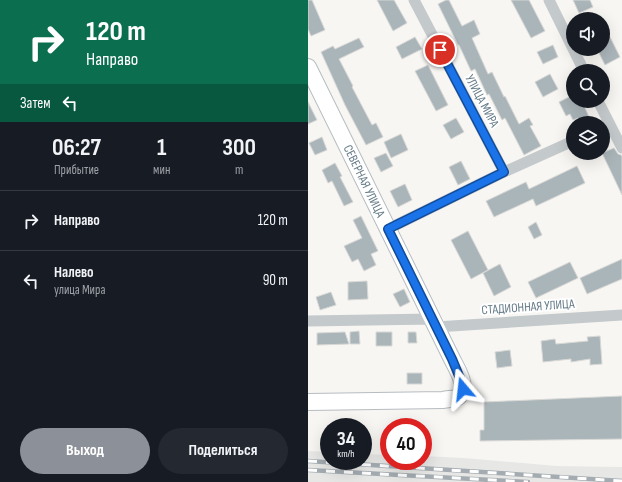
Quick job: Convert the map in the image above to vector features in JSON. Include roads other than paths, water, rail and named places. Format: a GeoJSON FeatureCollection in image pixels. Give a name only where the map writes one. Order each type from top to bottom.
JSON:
{"type":"FeatureCollection","features":[{"type":"Feature","properties":{"kind":"street","name":"УЛИЦА МИРА"},"geometry":{"type":"LineString","coordinates":[[414,0],[504,172]]}},
{"type":"Feature","properties":{"kind":"street"},"geometry":{"type":"LineString","coordinates":[[549,0],[581,64]]}},
{"type":"Feature","properties":{"kind":"street","name":"СЕВЕРНАЯ УЛИЦА"},"geometry":{"type":"LineString","coordinates":[[308,67],[452,359],[463,389],[461,394],[456,398],[443,400],[308,402]]}},
{"type":"Feature","properties":{"kind":"street"},"geometry":{"type":"LineString","coordinates":[[610,132],[622,148]]}},
{"type":"Feature","properties":{"kind":"street"},"geometry":{"type":"LineString","coordinates":[[388,229],[504,172],[566,144]]}},
{"type":"Feature","properties":{"kind":"street","name":"СТАДИОННАЯ УЛИЦА"},"geometry":{"type":"LineString","coordinates":[[308,321],[434,323],[622,315]]}},
{"type":"Feature","properties":{"kind":"railway"},"geometry":{"type":"LineString","coordinates":[[308,461],[622,481]]}},
{"type":"Feature","properties":{"kind":"railway"},"geometry":{"type":"LineString","coordinates":[[308,470],[528,482]]}}]}
